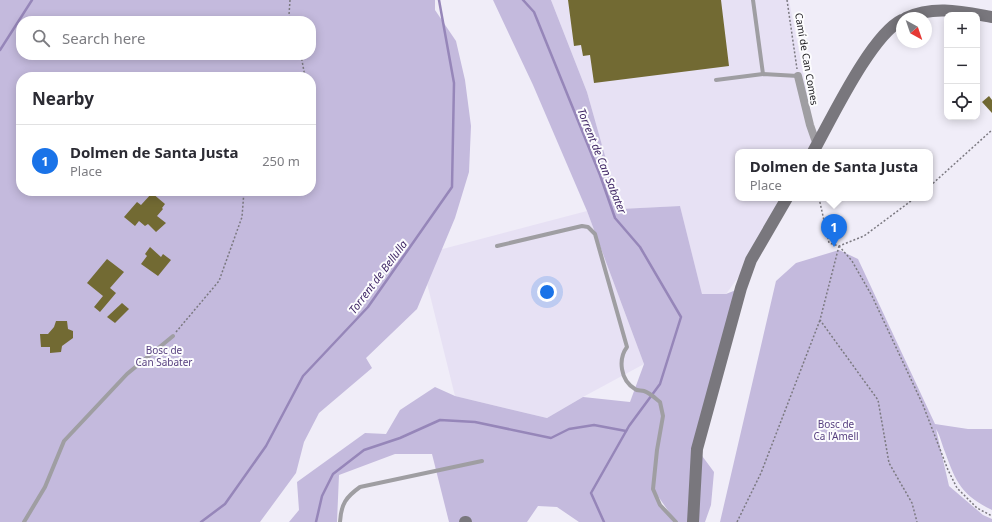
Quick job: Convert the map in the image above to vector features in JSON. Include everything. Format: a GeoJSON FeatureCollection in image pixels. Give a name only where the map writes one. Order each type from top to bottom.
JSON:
{"type":"FeatureCollection","features":[{"type":"Feature","properties":{"kind":"main road"},"geometry":{"type":"LineString","coordinates":[[918,12],[948,10],[992,17]]}},
{"type":"Feature","properties":{"kind":"main road"},"geometry":{"type":"LineString","coordinates":[[815,148],[868,54],[881,38],[896,25]]}},
{"type":"Feature","properties":{"kind":"main road"},"geometry":{"type":"LineString","coordinates":[[694,522],[697,449],[741,288],[751,260],[785,201]]}},
{"type":"Feature","properties":{"kind":"street","name":"Camí de Can Comes"},"geometry":{"type":"LineString","coordinates":[[798,76],[815,148]]}},
{"type":"Feature","properties":{"kind":"lane"},"geometry":{"type":"LineString","coordinates":[[753,0],[763,74]]}},
{"type":"Feature","properties":{"kind":"lane"},"geometry":{"type":"LineString","coordinates":[[716,80],[763,74],[798,76]]}},
{"type":"Feature","properties":{"kind":"lane"},"geometry":{"type":"LineString","coordinates":[[497,246],[582,226],[588,227],[595,234],[627,347],[622,354],[620,366],[628,383],[635,389],[646,392],[660,402],[664,416],[653,490],[660,505],[676,522]]}},
{"type":"Feature","properties":{"kind":"lane"},"geometry":{"type":"LineString","coordinates":[[24,522],[45,487],[64,441],[127,374],[172,336]]}},
{"type":"Feature","properties":{"kind":"lane"},"geometry":{"type":"LineString","coordinates":[[340,522],[340,512],[347,496],[360,487],[482,461]]}},
{"type":"Feature","properties":{"kind":"path"},"geometry":{"type":"LineString","coordinates":[[289,16],[290,0]]}},
{"type":"Feature","properties":{"kind":"path","name":"Camí de Can Comes"},"geometry":{"type":"LineString","coordinates":[[786,0],[798,76]]}},
{"type":"Feature","properties":{"kind":"path"},"geometry":{"type":"LineString","coordinates":[[302,60],[304,72]]}},
{"type":"Feature","properties":{"kind":"path"},"geometry":{"type":"LineString","coordinates":[[933,183],[992,130]]}},
{"type":"Feature","properties":{"kind":"path"},"geometry":{"type":"LineString","coordinates":[[172,336],[219,281],[242,218],[244,196]]}},
{"type":"Feature","properties":{"kind":"path"},"geometry":{"type":"LineString","coordinates":[[820,201],[829,243],[839,246],[852,262],[872,296],[923,405],[948,470],[957,488],[977,508],[992,516]]}},
{"type":"Feature","properties":{"kind":"path"},"geometry":{"type":"LineString","coordinates":[[839,246],[864,236],[911,201]]}},
{"type":"Feature","properties":{"kind":"path"},"geometry":{"type":"LineString","coordinates":[[738,522],[761,473],[820,320],[839,246]]}},
{"type":"Feature","properties":{"kind":"path"},"geometry":{"type":"LineString","coordinates":[[820,320],[878,400],[889,463],[912,503],[917,522]]}},
{"type":"Feature","properties":{"kind":"shaded area"},"geometry":{"type":"Polygon","coordinates":[[[551,0],[789,0],[817,145],[815,149],[735,149],[735,201],[785,201],[751,260],[726,294],[702,294],[680,206],[620,209],[587,92],[551,0]]]}},
{"type":"Feature","properties":{"kind":"shaded area"},"geometry":{"type":"Polygon","coordinates":[[[587,211],[644,364],[547,418],[455,396],[420,255],[587,211]]]}},
{"type":"Feature","properties":{"kind":"green space","name":"Bosc de Can Sabater"},"geometry":{"type":"Polygon","coordinates":[[[0,0],[435,0],[435,10],[456,41],[465,80],[471,126],[469,172],[455,218],[417,309],[366,358],[372,368],[319,413],[304,442],[296,473],[260,522],[0,522],[0,0]]]}},
{"type":"Feature","properties":{"kind":"green space"},"geometry":{"type":"Polygon","coordinates":[[[493,0],[551,0],[587,92],[620,209],[680,206],[702,294],[726,294],[741,288],[697,449],[714,472],[711,505],[705,522],[579,522],[557,507],[538,506],[527,522],[449,522],[432,454],[395,454],[339,475],[337,522],[289,522],[299,510],[297,482],[365,433],[386,434],[400,410],[435,387],[455,396],[547,418],[583,397],[630,402],[644,364],[587,211],[533,85],[493,0]],[[655,492],[660,505],[674,519],[655,492]]]}},
{"type":"Feature","properties":{"kind":"green space","name":"Bosc de Ca l'Amell"},"geometry":{"type":"Polygon","coordinates":[[[839,250],[858,259],[935,424],[968,429],[992,429],[992,510],[974,499],[961,487],[953,472],[936,429],[949,486],[983,515],[992,519],[992,522],[720,522],[776,281],[796,263],[839,250]]]}},
{"type":"Feature","properties":{"kind":"building"},"geometry":{"type":"Polygon","coordinates":[[[568,0],[721,0],[729,66],[594,83],[590,55],[583,56],[581,45],[574,46],[568,0]]]}},
{"type":"Feature","properties":{"kind":"building"},"geometry":{"type":"Polygon","coordinates":[[[989,96],[992,100],[992,113],[982,102],[989,96]]]}},
{"type":"Feature","properties":{"kind":"building"},"geometry":{"type":"Polygon","coordinates":[[[149,196],[156,196],[165,204],[157,216],[166,223],[156,232],[148,224],[145,226],[139,221],[135,226],[124,217],[137,202],[141,205],[149,196]]]}},
{"type":"Feature","properties":{"kind":"building"},"geometry":{"type":"Polygon","coordinates":[[[150,247],[161,257],[163,254],[171,260],[158,276],[141,264],[147,256],[145,254],[150,247]]]}},
{"type":"Feature","properties":{"kind":"building"},"geometry":{"type":"Polygon","coordinates":[[[107,259],[124,272],[110,288],[116,293],[100,312],[94,307],[103,296],[87,283],[107,259]]]}},
{"type":"Feature","properties":{"kind":"building"},"geometry":{"type":"Polygon","coordinates":[[[122,303],[129,309],[115,323],[107,317],[122,303]]]}},
{"type":"Feature","properties":{"kind":"building"},"geometry":{"type":"Polygon","coordinates":[[[56,321],[67,321],[68,329],[73,331],[73,338],[62,346],[61,352],[50,353],[50,347],[41,347],[40,334],[48,334],[54,327],[56,321]]]}},
{"type":"Feature","properties":{"kind":"waterway"},"geometry":{"type":"LineString","coordinates":[[22,16],[32,0]]}},
{"type":"Feature","properties":{"kind":"waterway","name":"Torrent de Bellulla"},"geometry":{"type":"LineString","coordinates":[[201,522],[225,504],[266,446],[303,376],[368,307],[452,187],[454,83],[439,0]]}},
{"type":"Feature","properties":{"kind":"waterway","name":"Torrent de Can Sabater"},"geometry":{"type":"LineString","coordinates":[[523,0],[534,12],[600,175],[615,218],[640,247],[681,317],[660,384],[629,426],[591,493],[604,522]]}},
{"type":"Feature","properties":{"kind":"waterway"},"geometry":{"type":"LineString","coordinates":[[0,50],[16,25]]}},
{"type":"Feature","properties":{"kind":"waterway"},"geometry":{"type":"LineString","coordinates":[[316,522],[322,496],[333,474],[364,450],[400,438],[440,420],[475,422],[551,438],[569,429],[594,425],[626,431]]}},
{"type":"Feature","properties":{"kind":"place","name":"Dolmen de Santa Justa"},"geometry":{"type":"Point","coordinates":[834,247]}}]}
